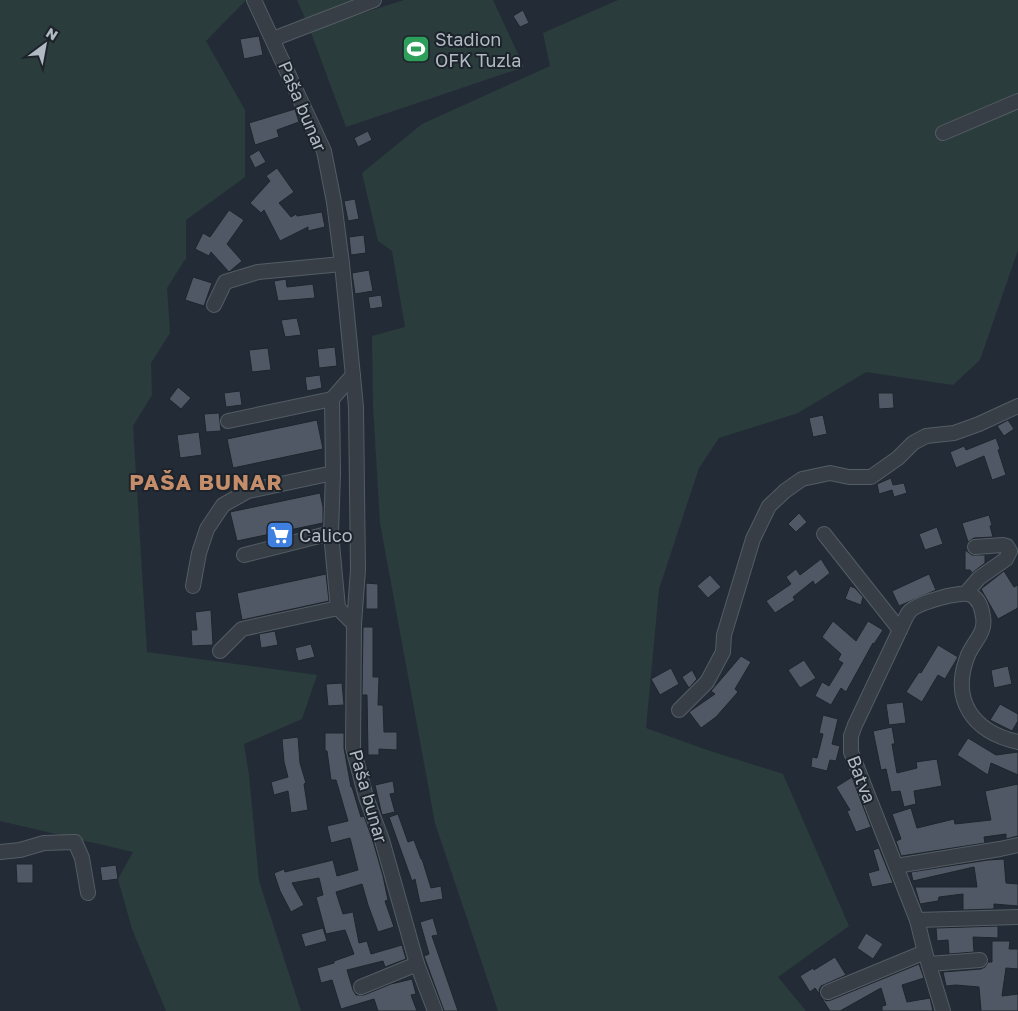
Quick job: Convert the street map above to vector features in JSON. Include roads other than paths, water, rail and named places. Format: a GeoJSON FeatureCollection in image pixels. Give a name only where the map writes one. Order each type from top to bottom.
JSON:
{"type":"FeatureCollection","features":[{"type":"Feature","properties":{"kind":"street","name":"Paša bunar"},"geometry":{"type":"LineString","coordinates":[[254,0],[324,151],[334,202],[356,407],[358,570],[354,624],[353,748],[366,797],[382,840],[418,964],[435,1011]]}},
{"type":"Feature","properties":{"kind":"street"},"geometry":{"type":"LineString","coordinates":[[273,39],[374,0]]}},
{"type":"Feature","properties":{"kind":"street"},"geometry":{"type":"LineString","coordinates":[[943,133],[1018,101]]}},
{"type":"Feature","properties":{"kind":"street"},"geometry":{"type":"LineString","coordinates":[[214,305],[225,282],[258,272],[342,264]]}},
{"type":"Feature","properties":{"kind":"street"},"geometry":{"type":"LineString","coordinates":[[228,421],[332,399],[353,375]]}},
{"type":"Feature","properties":{"kind":"street"},"geometry":{"type":"LineString","coordinates":[[332,399],[331,533],[338,608],[354,624]]}},
{"type":"Feature","properties":{"kind":"street"},"geometry":{"type":"LineString","coordinates":[[679,710],[707,682],[723,652],[724,635],[753,539],[768,506],[785,490],[802,479],[830,473],[850,477],[871,477],[913,443],[926,436],[954,433],[1018,406]]}},
{"type":"Feature","properties":{"kind":"street"},"geometry":{"type":"LineString","coordinates":[[193,586],[199,553],[207,529],[223,505],[248,491],[332,473]]}},
{"type":"Feature","properties":{"kind":"street"},"geometry":{"type":"LineString","coordinates":[[244,555],[331,533]]}},
{"type":"Feature","properties":{"kind":"street"},"geometry":{"type":"LineString","coordinates":[[824,534],[900,630]]}},
{"type":"Feature","properties":{"kind":"street"},"geometry":{"type":"LineString","coordinates":[[975,547],[1003,545],[1007,546],[1010,551],[1006,559],[979,578],[966,593],[973,596],[980,604],[984,625],[965,664],[962,691],[966,707],[974,718],[985,728],[1003,738],[1018,742]]}},
{"type":"Feature","properties":{"kind":"street","name":"Batva"},"geometry":{"type":"LineString","coordinates":[[943,1011],[917,920],[854,762],[851,736],[908,614],[914,608],[935,600],[966,593]]}},
{"type":"Feature","properties":{"kind":"street"},"geometry":{"type":"LineString","coordinates":[[220,651],[242,629],[338,608]]}},
{"type":"Feature","properties":{"kind":"street"},"geometry":{"type":"LineString","coordinates":[[0,852],[20,850],[44,843],[76,842],[82,858],[88,893]]}},
{"type":"Feature","properties":{"kind":"street"},"geometry":{"type":"LineString","coordinates":[[896,866],[1018,845]]}},
{"type":"Feature","properties":{"kind":"street"},"geometry":{"type":"LineString","coordinates":[[917,920],[1018,917]]}},
{"type":"Feature","properties":{"kind":"street"},"geometry":{"type":"LineString","coordinates":[[828,992],[927,958],[980,960]]}},
{"type":"Feature","properties":{"kind":"street"},"geometry":{"type":"LineString","coordinates":[[361,987],[418,964]]}},
{"type":"Feature","properties":{"kind":"place","name":"Stadion OFK Tuzla"},"geometry":{"type":"Point","coordinates":[416,49]}},
{"type":"Feature","properties":{"kind":"place","name":"Calico"},"geometry":{"type":"Point","coordinates":[280,535]}},
{"type":"Feature","properties":{"kind":"district","name":"PAŠA BUNAR"},"geometry":{"type":"Point","coordinates":[206,481]}}]}
